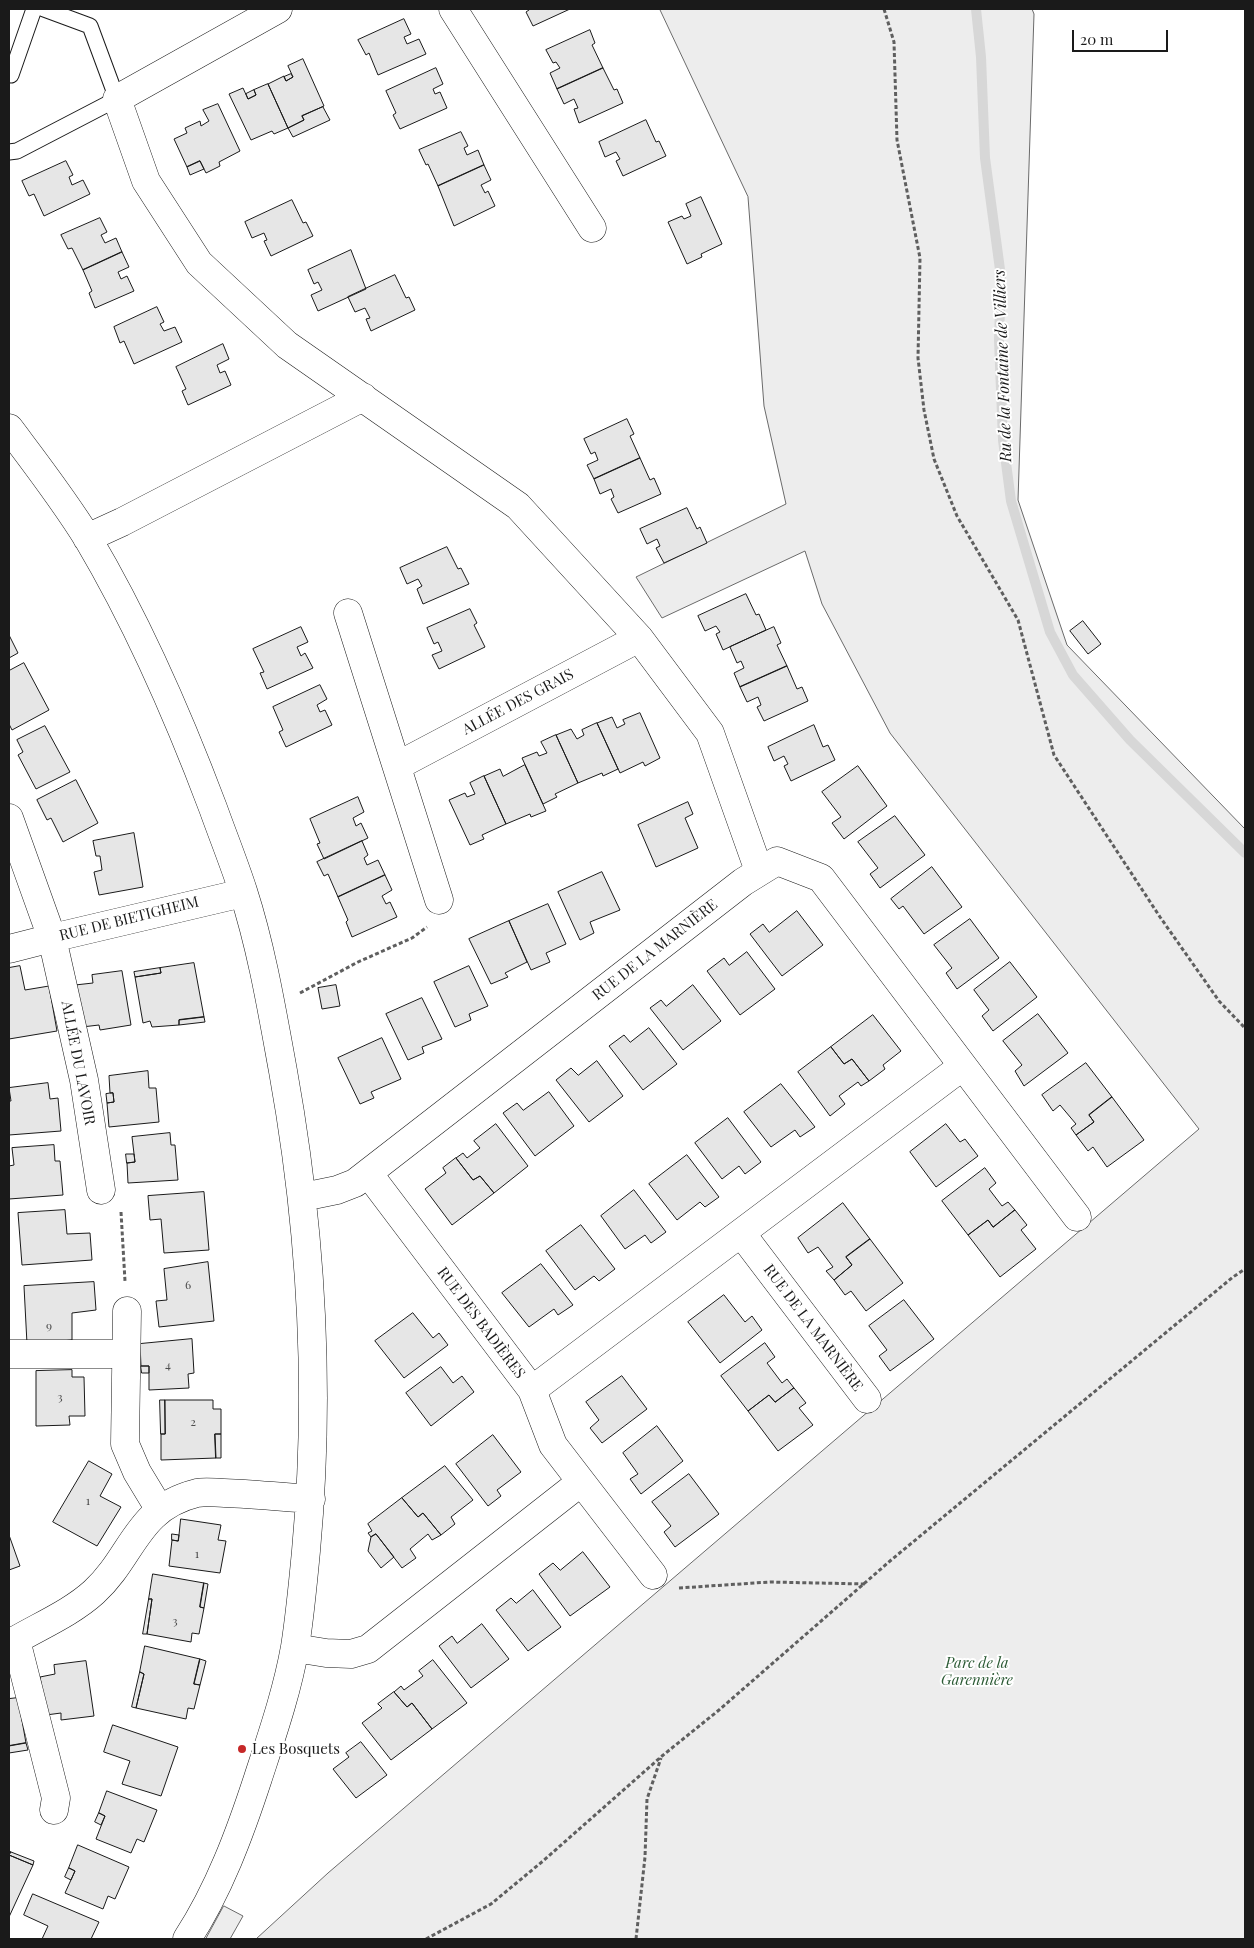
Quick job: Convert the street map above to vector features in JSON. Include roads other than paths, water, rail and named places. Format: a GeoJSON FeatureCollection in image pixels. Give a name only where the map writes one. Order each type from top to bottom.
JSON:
{"type":"FeatureCollection","features":[{"type":"Feature","properties":{"kind":"street"},"geometry":{"type":"LineString","coordinates":[[278,9],[117,99],[146,180],[199,263],[287,345],[518,506],[639,638],[710,733],[759,871]]}},
{"type":"Feature","properties":{"kind":"street"},"geometry":{"type":"LineString","coordinates":[[453,9],[592,228]]}},
{"type":"Feature","properties":{"kind":"street"},"geometry":{"type":"LineString","coordinates":[[87,538],[122,522],[363,397]]}},
{"type":"Feature","properties":{"kind":"street"},"geometry":{"type":"LineString","coordinates":[[9,428],[43,473],[87,538],[142,639],[181,726],[244,893],[260,954],[294,1135],[303,1197],[310,1273],[314,1454],[295,1648],[276,1725],[250,1802],[221,1877],[187,1939]]}},
{"type":"Feature","properties":{"kind":"street"},"geometry":{"type":"LineString","coordinates":[[348,613],[439,900]]}},
{"type":"Feature","properties":{"kind":"street","name":"ALLÉE DES GRAIS"},"geometry":{"type":"LineString","coordinates":[[397,766],[639,638]]}},
{"type":"Feature","properties":{"kind":"street","name":"RUE DE BIETIGHEIM"},"geometry":{"type":"LineString","coordinates":[[9,818],[52,938],[244,893]]}},
{"type":"Feature","properties":{"kind":"street","name":"RUE DE LA MARNIÈRE"},"geometry":{"type":"LineString","coordinates":[[303,1197],[336,1190],[354,1183],[743,882],[777,861],[821,878],[1077,1216]]}},
{"type":"Feature","properties":{"kind":"street"},"geometry":{"type":"LineString","coordinates":[[9,949],[52,938]]}},
{"type":"Feature","properties":{"kind":"street","name":"ALLÉE DU LAVOIR"},"geometry":{"type":"LineString","coordinates":[[52,938],[84,1080],[101,1190]]}},
{"type":"Feature","properties":{"kind":"street"},"geometry":{"type":"LineString","coordinates":[[532,1390],[963,1066]]}},
{"type":"Feature","properties":{"kind":"street","name":"RUE DES BADIÈRES"},"geometry":{"type":"LineString","coordinates":[[368,1173],[532,1390],[553,1445],[653,1575]]}},
{"type":"Feature","properties":{"kind":"street","name":"RUE DE LA MARNIÈRE"},"geometry":{"type":"LineString","coordinates":[[741,1233],[867,1398]]}},
{"type":"Feature","properties":{"kind":"street"},"geometry":{"type":"LineString","coordinates":[[127,1311],[125,1444],[137,1472],[160,1510]]}},
{"type":"Feature","properties":{"kind":"street"},"geometry":{"type":"LineString","coordinates":[[9,1354],[126,1354]]}},
{"type":"Feature","properties":{"kind":"street"},"geometry":{"type":"LineString","coordinates":[[295,1648],[326,1653],[351,1654],[368,1649],[581,1482]]}},
{"type":"Feature","properties":{"kind":"street"},"geometry":{"type":"LineString","coordinates":[[54,1810],[56,1798],[12,1641],[66,1612],[94,1592],[118,1562],[138,1531],[160,1510],[174,1500],[200,1492],[256,1494],[311,1499]]}},
{"type":"Feature","properties":{"kind":"lane"},"geometry":{"type":"LineString","coordinates":[[11,75],[34,9]]}},
{"type":"Feature","properties":{"kind":"lane"},"geometry":{"type":"LineString","coordinates":[[9,152],[16,151],[117,99],[90,26],[44,9]]}},
{"type":"Feature","properties":{"kind":"waterway","name":"Ru de la Fontaine de Villiers"},"geometry":{"type":"LineString","coordinates":[[976,9],[981,57],[985,158],[1001,277],[999,340],[1003,440],[1011,501],[1050,632],[1073,675],[1130,740],[1245,853]]}},
{"type":"Feature","properties":{"kind":"place","name":"Les Bosquets"},"geometry":{"type":"Point","coordinates":[242,1749]}},
{"type":"Feature","properties":{"kind":"park label","name":"Parc de la Garennière"},"geometry":{"type":"Point","coordinates":[977,1672]}}]}
